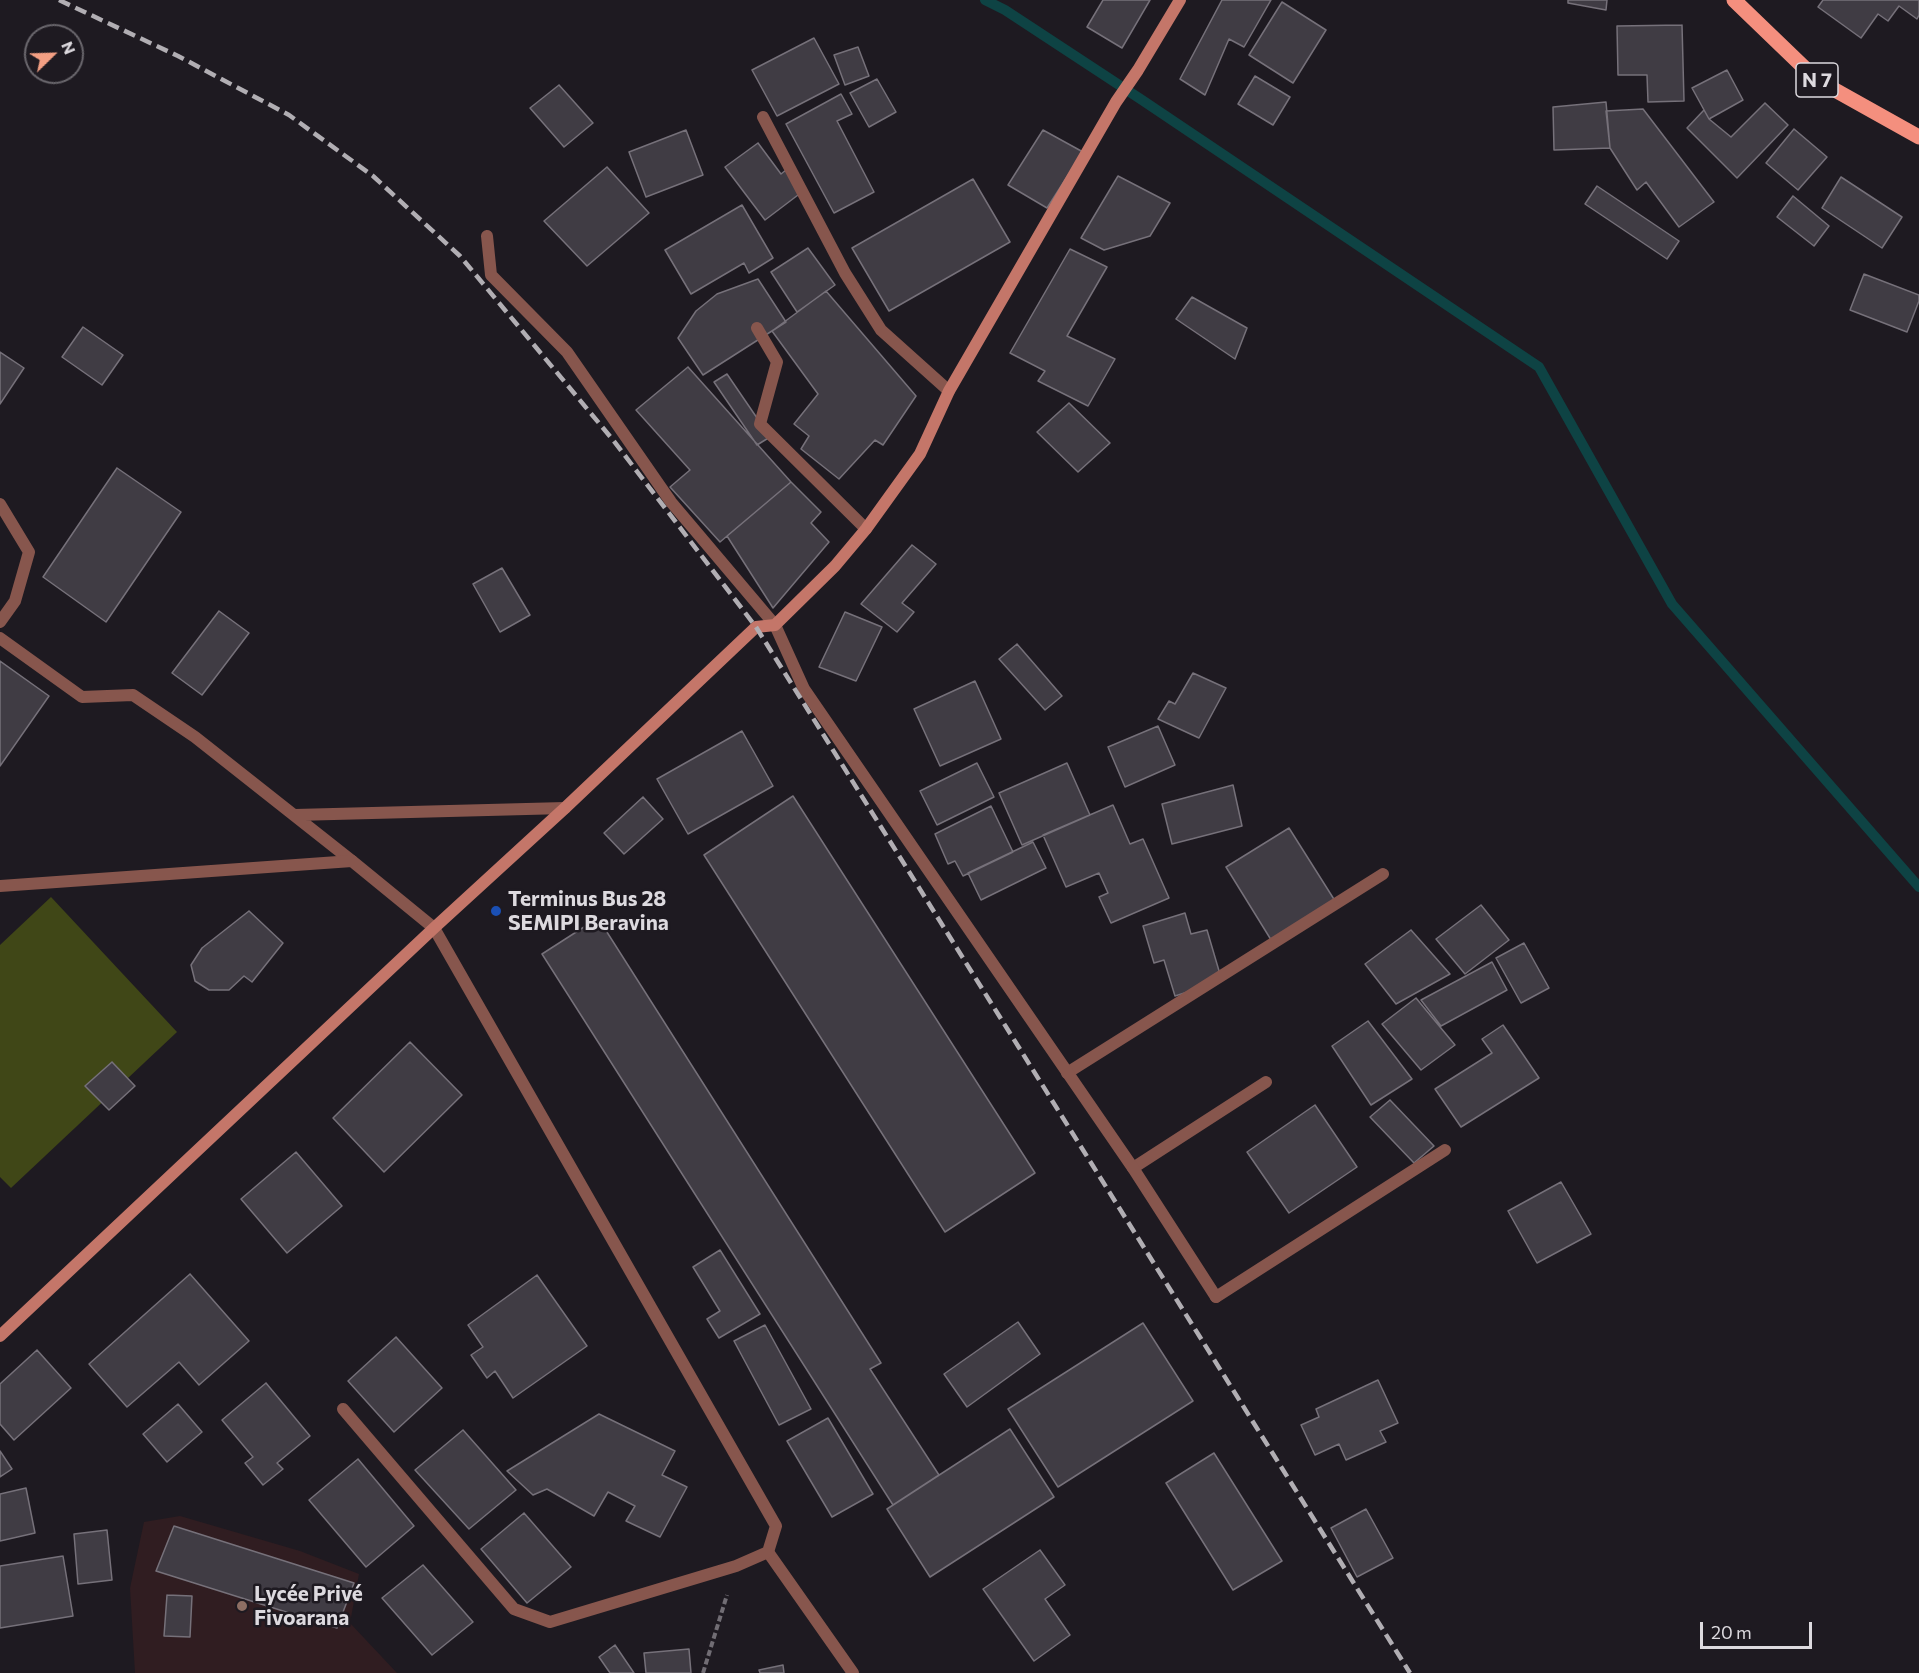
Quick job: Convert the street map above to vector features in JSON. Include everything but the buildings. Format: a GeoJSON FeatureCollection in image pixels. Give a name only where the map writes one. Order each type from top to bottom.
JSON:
{"type":"FeatureCollection","features":[{"type":"Feature","properties":{"kind":"main road","name":"N 7"},"geometry":{"type":"LineString","coordinates":[[1734,0],[1816,80],[1919,136]]}},
{"type":"Feature","properties":{"kind":"street"},"geometry":{"type":"LineString","coordinates":[[0,1336],[756,627],[775,625],[835,566],[866,529],[920,454],[949,391],[1116,102],[1180,0]]}},
{"type":"Feature","properties":{"kind":"street"},"geometry":{"type":"LineString","coordinates":[[764,117],[845,273],[881,330],[949,391]]}},
{"type":"Feature","properties":{"kind":"street"},"geometry":{"type":"LineString","coordinates":[[487,237],[491,275],[567,352],[671,502],[775,625],[804,689],[1066,1074],[1133,1168],[1216,1297],[1445,1150]]}},
{"type":"Feature","properties":{"kind":"street"},"geometry":{"type":"LineString","coordinates":[[757,327],[777,362],[760,424],[866,529]]}},
{"type":"Feature","properties":{"kind":"street"},"geometry":{"type":"LineString","coordinates":[[0,504],[28,552],[15,601],[0,622]]}},
{"type":"Feature","properties":{"kind":"street"},"geometry":{"type":"LineString","coordinates":[[0,638],[82,697],[133,695],[195,737],[434,928],[776,1526],[768,1552],[736,1566],[550,1622],[514,1609],[344,1409]]}},
{"type":"Feature","properties":{"kind":"street"},"geometry":{"type":"LineString","coordinates":[[295,815],[565,808]]}},
{"type":"Feature","properties":{"kind":"street"},"geometry":{"type":"LineString","coordinates":[[0,886],[352,861]]}},
{"type":"Feature","properties":{"kind":"street"},"geometry":{"type":"LineString","coordinates":[[1066,1074],[1383,874]]}},
{"type":"Feature","properties":{"kind":"street"},"geometry":{"type":"LineString","coordinates":[[1133,1168],[1266,1082]]}},
{"type":"Feature","properties":{"kind":"street"},"geometry":{"type":"LineString","coordinates":[[768,1552],[853,1673]]}},
{"type":"Feature","properties":{"kind":"path"},"geometry":{"type":"LineString","coordinates":[[703,1673],[736,1566]]}},
{"type":"Feature","properties":{"kind":"shaded area","name":"Lycée Privé Fivoarana"},"geometry":{"type":"Polygon","coordinates":[[[180,1516],[300,1551],[359,1574],[350,1623],[397,1673],[135,1673],[130,1588],[144,1522],[180,1516]]]}},
{"type":"Feature","properties":{"kind":"green space"},"geometry":{"type":"Polygon","coordinates":[[[51,897],[177,1032],[11,1188],[0,1177],[0,945],[51,897]]]}},
{"type":"Feature","properties":{"kind":"waterway"},"geometry":{"type":"LineString","coordinates":[[985,0],[1005,10],[1142,100],[1539,367],[1672,604],[1919,887]]}},
{"type":"Feature","properties":{"kind":"railway"},"geometry":{"type":"LineString","coordinates":[[59,0],[178,56],[289,115],[373,176],[460,256],[613,440],[756,627],[1410,1673]]}},
{"type":"Feature","properties":{"kind":"place","name":"Terminus Bus 28 SEMIPI Beravina"},"geometry":{"type":"Point","coordinates":[496,911]}},
{"type":"Feature","properties":{"kind":"place","name":"Lycée Privé Fivoarana"},"geometry":{"type":"Point","coordinates":[242,1606]}}]}
